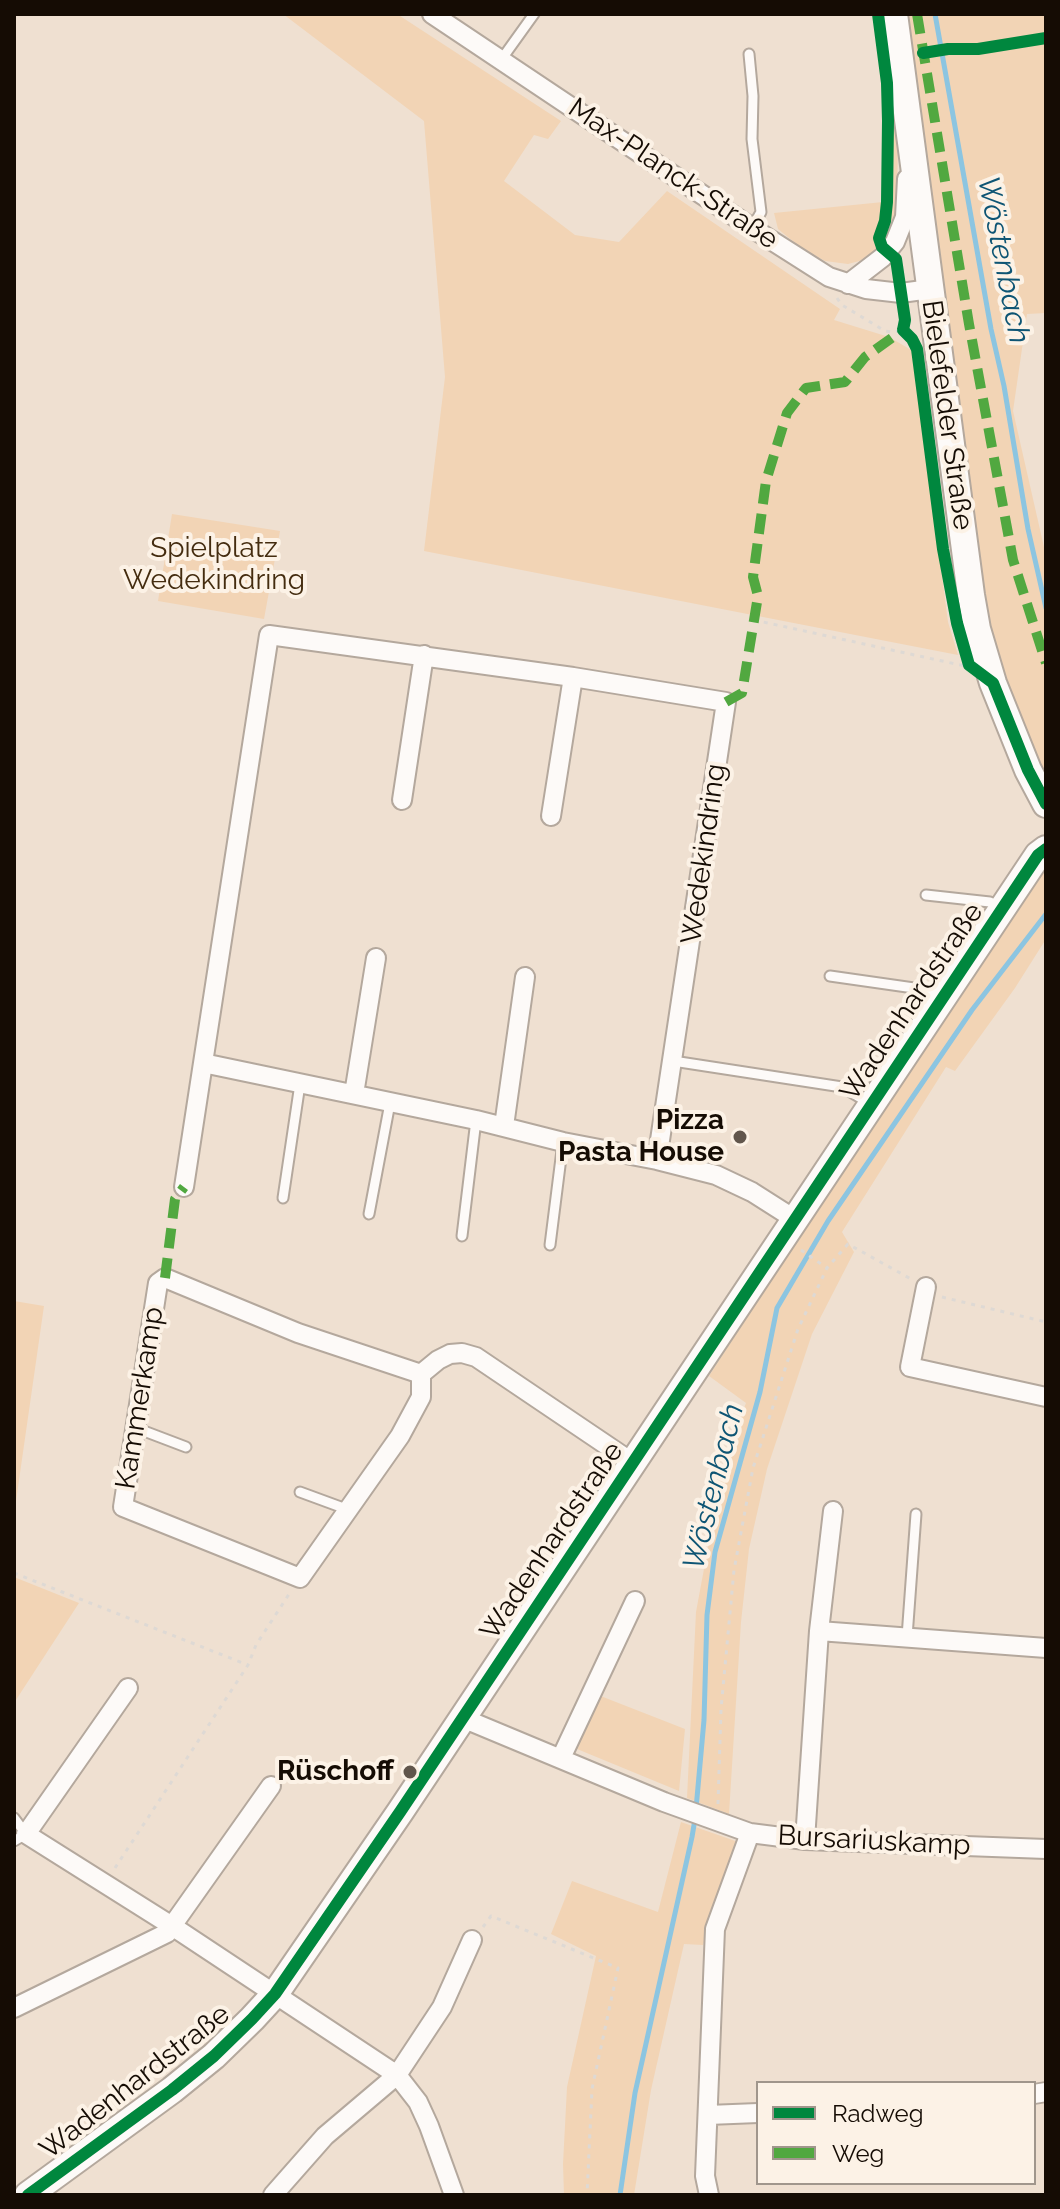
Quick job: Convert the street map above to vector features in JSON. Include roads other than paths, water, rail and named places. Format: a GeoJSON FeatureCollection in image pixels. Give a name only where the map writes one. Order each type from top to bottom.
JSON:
{"type":"FeatureCollection","features":[{"type":"Feature","properties":{"kind":"street","name":"Max-Planck-Straße"},"geometry":{"type":"LineString","coordinates":[[432,14],[829,277],[841,289],[901,293],[930,289]]}},
{"type":"Feature","properties":{"kind":"street","name":"Bielefelder Straße"},"geometry":{"type":"LineString","coordinates":[[894,14],[977,629],[993,683],[1028,770],[1046,804]]}},
{"type":"Feature","properties":{"kind":"street"},"geometry":{"type":"LineString","coordinates":[[841,289],[883,257],[895,242],[905,217],[910,132]]}},
{"type":"Feature","properties":{"kind":"street","name":"Wedekindring"},"geometry":{"type":"LineString","coordinates":[[184,1187],[269,635],[424,655],[726,702],[657,1160]]}},
{"type":"Feature","properties":{"kind":"street"},"geometry":{"type":"LineString","coordinates":[[402,800],[424,655]]}},
{"type":"Feature","properties":{"kind":"street"},"geometry":{"type":"LineString","coordinates":[[551,816],[573,677]]}},
{"type":"Feature","properties":{"kind":"street","name":"Wadenhardstraße"},"geometry":{"type":"LineString","coordinates":[[28,2195],[214,2056],[275,1994],[633,1463],[795,1233],[872,1105],[1038,855],[1046,849]]}},
{"type":"Feature","properties":{"kind":"street"},"geometry":{"type":"LineString","coordinates":[[354,1094],[376,958]]}},
{"type":"Feature","properties":{"kind":"street"},"geometry":{"type":"LineString","coordinates":[[504,1126],[525,977]]}},
{"type":"Feature","properties":{"kind":"street"},"geometry":{"type":"LineString","coordinates":[[203,1063],[504,1126],[716,1175],[738,1185],[795,1233]]}},
{"type":"Feature","properties":{"kind":"street","name":"Kammerkamp"},"geometry":{"type":"LineString","coordinates":[[349,1510],[300,1578],[123,1507],[158,1283],[165,1278],[298,1333],[421,1374]]}},
{"type":"Feature","properties":{"kind":"street"},"geometry":{"type":"LineString","coordinates":[[926,1287],[910,1367],[1046,1397]]}},
{"type":"Feature","properties":{"kind":"street"},"geometry":{"type":"LineString","coordinates":[[349,1510],[400,1436],[421,1397],[421,1374],[450,1354],[476,1357],[633,1463]]}},
{"type":"Feature","properties":{"kind":"street"},"geometry":{"type":"LineString","coordinates":[[805,1840],[819,1631],[833,1511]]}},
{"type":"Feature","properties":{"kind":"street"},"geometry":{"type":"LineString","coordinates":[[561,1758],[635,1601]]}},
{"type":"Feature","properties":{"kind":"street"},"geometry":{"type":"LineString","coordinates":[[819,1631],[1046,1648]]}},
{"type":"Feature","properties":{"kind":"street"},"geometry":{"type":"LineString","coordinates":[[128,1688],[20,1837],[105,1883],[397,2075],[423,2114],[454,2195]]}},
{"type":"Feature","properties":{"kind":"street"},"geometry":{"type":"LineString","coordinates":[[464,1716],[664,1802],[750,1833]]}},
{"type":"Feature","properties":{"kind":"street"},"geometry":{"type":"LineString","coordinates":[[14,2008],[167,1933],[271,1786]]}},
{"type":"Feature","properties":{"kind":"street","name":"Bursariuskamp"},"geometry":{"type":"LineString","coordinates":[[709,2195],[705,2176],[715,1929],[750,1833],[805,1840],[1046,1849]]}},
{"type":"Feature","properties":{"kind":"street"},"geometry":{"type":"LineString","coordinates":[[273,2195],[325,2136],[397,2075],[442,2007],[472,1940]]}},
{"type":"Feature","properties":{"kind":"street"},"geometry":{"type":"LineString","coordinates":[[708,2115],[756,2113]]}},
{"type":"Feature","properties":{"kind":"lane"},"geometry":{"type":"LineString","coordinates":[[501,60],[534,14]]}},
{"type":"Feature","properties":{"kind":"lane"},"geometry":{"type":"LineString","coordinates":[[749,54],[753,96],[752,139],[761,212],[752,228]]}},
{"type":"Feature","properties":{"kind":"lane"},"geometry":{"type":"LineString","coordinates":[[926,895],[990,902],[1003,909]]}},
{"type":"Feature","properties":{"kind":"lane"},"geometry":{"type":"LineString","coordinates":[[830,976],[928,990],[943,999]]}},
{"type":"Feature","properties":{"kind":"lane"},"geometry":{"type":"LineString","coordinates":[[673,1061],[842,1087],[872,1105]]}},
{"type":"Feature","properties":{"kind":"lane"},"geometry":{"type":"LineString","coordinates":[[283,1198],[300,1084]]}},
{"type":"Feature","properties":{"kind":"lane"},"geometry":{"type":"LineString","coordinates":[[369,1214],[390,1103]]}},
{"type":"Feature","properties":{"kind":"lane"},"geometry":{"type":"LineString","coordinates":[[462,1236],[476,1120]]}},
{"type":"Feature","properties":{"kind":"lane"},"geometry":{"type":"LineString","coordinates":[[550,1245],[563,1142]]}},
{"type":"Feature","properties":{"kind":"lane"},"geometry":{"type":"LineString","coordinates":[[136,1428],[186,1447]]}},
{"type":"Feature","properties":{"kind":"lane"},"geometry":{"type":"LineString","coordinates":[[300,1492],[349,1510]]}},
{"type":"Feature","properties":{"kind":"lane"},"geometry":{"type":"LineString","coordinates":[[907,1637],[916,1514]]}},
{"type":"Feature","properties":{"kind":"lane"},"geometry":{"type":"LineString","coordinates":[[14,1818],[20,1837]]}},
{"type":"Feature","properties":{"kind":"waterway","name":"Wöstenbach"},"geometry":{"type":"LineString","coordinates":[[935,14],[1028,529],[1046,608]]}},
{"type":"Feature","properties":{"kind":"waterway","name":"Wöstenbach"},"geometry":{"type":"LineString","coordinates":[[696,1809],[704,1720],[707,1615],[715,1552],[760,1392],[777,1308],[828,1221],[972,1010],[1046,914]]}},
{"type":"Feature","properties":{"kind":"waterway","name":"Wöstenbach"},"geometry":{"type":"LineString","coordinates":[[620,2195],[635,2093],[695,1819]]}},
{"type":"Feature","properties":{"kind":"place","name":"Pizza Pasta House"},"geometry":{"type":"Point","coordinates":[740,1137]}},
{"type":"Feature","properties":{"kind":"place","name":"Rüschoff"},"geometry":{"type":"Point","coordinates":[410,1772]}},
{"type":"Feature","properties":{"kind":"park label","name":"Spielplatz Wedekindring"},"geometry":{"type":"Point","coordinates":[214,565]}}]}
